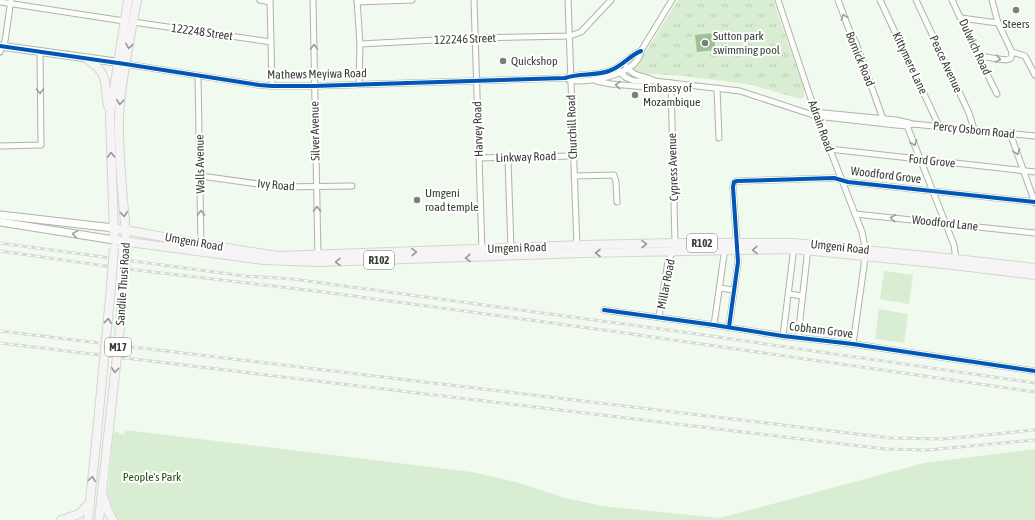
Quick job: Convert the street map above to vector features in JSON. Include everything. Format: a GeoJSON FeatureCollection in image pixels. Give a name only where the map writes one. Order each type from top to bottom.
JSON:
{"type":"FeatureCollection","features":[{"type":"Feature","properties":{"kind":"main road","name":"Sandile Thusi Road"},"geometry":{"type":"LineString","coordinates":[[88,520],[112,287],[114,228],[110,115],[128,22],[128,0]]}},
{"type":"Feature","properties":{"kind":"main road","name":"Sandile Thusi Road"},"geometry":{"type":"LineString","coordinates":[[128,22],[137,0]]}},
{"type":"Feature","properties":{"kind":"main road","name":"Mathews Meyiwa Road"},"geometry":{"type":"LineString","coordinates":[[1,48],[121,63]]}},
{"type":"Feature","properties":{"kind":"main road"},"geometry":{"type":"LineString","coordinates":[[87,59],[96,65],[104,75],[110,115]]}},
{"type":"Feature","properties":{"kind":"main road","name":"Sandile Thusi Road"},"geometry":{"type":"LineString","coordinates":[[99,520],[118,347],[127,245],[119,139],[121,63]]}},
{"type":"Feature","properties":{"kind":"main road","name":"Umgeni Road"},"geometry":{"type":"LineString","coordinates":[[0,214],[126,230],[201,248],[264,260],[674,247],[794,246],[865,253],[1035,275]]}},
{"type":"Feature","properties":{"kind":"main road","name":"Umgeni Road"},"geometry":{"type":"LineString","coordinates":[[0,222],[114,244],[201,248]]}},
{"type":"Feature","properties":{"kind":"main road","name":"Umgeni Road"},"geometry":{"type":"LineString","coordinates":[[865,253],[956,259],[1035,268]]}},
{"type":"Feature","properties":{"kind":"main road"},"geometry":{"type":"LineString","coordinates":[[102,491],[106,508],[113,520]]}},
{"type":"Feature","properties":{"kind":"main road"},"geometry":{"type":"LineString","coordinates":[[61,520],[79,514],[90,502]]}},
{"type":"Feature","properties":{"kind":"street"},"geometry":{"type":"LineString","coordinates":[[260,0],[270,1],[272,86]]}},
{"type":"Feature","properties":{"kind":"street","name":"Silver Avenue"},"geometry":{"type":"LineString","coordinates":[[313,0],[318,259]]}},
{"type":"Feature","properties":{"kind":"street"},"geometry":{"type":"LineString","coordinates":[[359,84],[360,44],[357,1],[412,0]]}},
{"type":"Feature","properties":{"kind":"street","name":"Harvey Road"},"geometry":{"type":"LineString","coordinates":[[474,0],[474,38],[482,253]]}},
{"type":"Feature","properties":{"kind":"street","name":"Churchill Road"},"geometry":{"type":"LineString","coordinates":[[568,0],[577,250]]}},
{"type":"Feature","properties":{"kind":"street"},"geometry":{"type":"LineString","coordinates":[[570,36],[581,32],[612,0]]}},
{"type":"Feature","properties":{"kind":"street"},"geometry":{"type":"LineString","coordinates":[[672,0],[641,51],[638,52],[626,66],[619,70],[628,79],[634,81],[671,82],[740,91],[808,113],[816,114]]}},
{"type":"Feature","properties":{"kind":"street","name":"Adrain Road"},"geometry":{"type":"LineString","coordinates":[[778,0],[816,114],[862,232],[865,253],[853,344]]}},
{"type":"Feature","properties":{"kind":"street","name":"Bornick Road"},"geometry":{"type":"LineString","coordinates":[[838,0],[847,26],[856,44],[883,119]]}},
{"type":"Feature","properties":{"kind":"street","name":"Kittymere Lane"},"geometry":{"type":"LineString","coordinates":[[880,0],[939,126]]}},
{"type":"Feature","properties":{"kind":"street","name":"Peace Avenue"},"geometry":{"type":"LineString","coordinates":[[916,0],[969,113],[974,129]]}},
{"type":"Feature","properties":{"kind":"street","name":"Dulwich Road"},"geometry":{"type":"LineString","coordinates":[[952,0],[997,94]]}},
{"type":"Feature","properties":{"kind":"street"},"geometry":{"type":"LineString","coordinates":[[978,56],[1006,60],[1010,60],[1012,57],[1012,52],[998,23],[992,0]]}},
{"type":"Feature","properties":{"kind":"street","name":"122248 Street"},"geometry":{"type":"LineString","coordinates":[[0,2],[11,2],[128,22],[271,42]]}},
{"type":"Feature","properties":{"kind":"street"},"geometry":{"type":"LineString","coordinates":[[1,48],[6,34],[11,2]]}},
{"type":"Feature","properties":{"kind":"street"},"geometry":{"type":"LineString","coordinates":[[961,18],[998,23]]}},
{"type":"Feature","properties":{"kind":"street","name":"122246 Street"},"geometry":{"type":"LineString","coordinates":[[360,44],[474,38],[570,36]]}},
{"type":"Feature","properties":{"kind":"street"},"geometry":{"type":"LineString","coordinates":[[0,146],[41,145],[40,52]]}},
{"type":"Feature","properties":{"kind":"street"},"geometry":{"type":"LineString","coordinates":[[1012,52],[1025,56],[1035,74]]}},
{"type":"Feature","properties":{"kind":"street","name":"Mathews Meyiwa Road"},"geometry":{"type":"LineString","coordinates":[[121,63],[198,76],[272,86],[565,78],[595,80],[604,78],[619,70]]}},
{"type":"Feature","properties":{"kind":"street"},"geometry":{"type":"LineString","coordinates":[[626,66],[637,76],[654,81]]}},
{"type":"Feature","properties":{"kind":"street","name":"Mathews Meyiwa Road"},"geometry":{"type":"LineString","coordinates":[[571,78],[619,70]]}},
{"type":"Feature","properties":{"kind":"street","name":"Walls Avenue"},"geometry":{"type":"LineString","coordinates":[[198,76],[201,176],[201,248]]}},
{"type":"Feature","properties":{"kind":"street"},"geometry":{"type":"LineString","coordinates":[[595,80],[611,84],[671,89]]}},
{"type":"Feature","properties":{"kind":"street","name":"Cypress Avenue"},"geometry":{"type":"LineString","coordinates":[[671,82],[674,247]]}},
{"type":"Feature","properties":{"kind":"street"},"geometry":{"type":"LineString","coordinates":[[717,88],[719,138]]}},
{"type":"Feature","properties":{"kind":"street","name":"Percy Osborn Road"},"geometry":{"type":"LineString","coordinates":[[816,114],[883,119],[906,124]]}},
{"type":"Feature","properties":{"kind":"street","name":"Percy Osborn Road"},"geometry":{"type":"LineString","coordinates":[[816,114],[1035,136]]}},
{"type":"Feature","properties":{"kind":"street"},"geometry":{"type":"LineString","coordinates":[[906,124],[946,223],[955,250],[956,259]]}},
{"type":"Feature","properties":{"kind":"street"},"geometry":{"type":"LineString","coordinates":[[1010,133],[1035,203]]}},
{"type":"Feature","properties":{"kind":"street","name":"Ford Grove"},"geometry":{"type":"LineString","coordinates":[[830,149],[1035,172]]}},
{"type":"Feature","properties":{"kind":"street","name":"Linkway Road"},"geometry":{"type":"LineString","coordinates":[[479,158],[573,156]]}},
{"type":"Feature","properties":{"kind":"street"},"geometry":{"type":"LineString","coordinates":[[508,158],[511,252]]}},
{"type":"Feature","properties":{"kind":"street"},"geometry":{"type":"LineString","coordinates":[[574,176],[614,175],[616,182],[617,202]]}},
{"type":"Feature","properties":{"kind":"street","name":"Ivy Road"},"geometry":{"type":"LineString","coordinates":[[201,176],[280,187],[352,186]]}},
{"type":"Feature","properties":{"kind":"street","name":"Woodford Grove"},"geometry":{"type":"LineString","coordinates":[[736,247],[733,187],[734,182],[737,181],[834,178],[848,182],[1035,203]]}},
{"type":"Feature","properties":{"kind":"street","name":"Woodford Lane"},"geometry":{"type":"LineString","coordinates":[[855,214],[1035,233]]}},
{"type":"Feature","properties":{"kind":"street"},"geometry":{"type":"LineString","coordinates":[[783,336],[794,246]]}},
{"type":"Feature","properties":{"kind":"street","name":"Millar Road"},"geometry":{"type":"LineString","coordinates":[[659,317],[668,261],[674,247]]}},
{"type":"Feature","properties":{"kind":"street"},"geometry":{"type":"LineString","coordinates":[[714,325],[725,247]]}},
{"type":"Feature","properties":{"kind":"street"},"geometry":{"type":"LineString","coordinates":[[728,327],[738,262],[736,247]]}},
{"type":"Feature","properties":{"kind":"street"},"geometry":{"type":"LineString","coordinates":[[798,337],[808,247]]}},
{"type":"Feature","properties":{"kind":"street"},"geometry":{"type":"LineString","coordinates":[[720,288],[733,290]]}},
{"type":"Feature","properties":{"kind":"street"},"geometry":{"type":"LineString","coordinates":[[789,294],[802,296]]}},
{"type":"Feature","properties":{"kind":"street","name":"Cobham Grove"},"geometry":{"type":"LineString","coordinates":[[604,310],[783,336],[853,344],[1035,371]]}},
{"type":"Feature","properties":{"kind":"green space"},"geometry":{"type":"Polygon","coordinates":[[[678,0],[773,0],[804,89],[804,97],[801,99],[748,84],[683,76],[639,73],[634,71],[635,63],[645,53],[678,0]]]}},
{"type":"Feature","properties":{"kind":"green space"},"geometry":{"type":"Polygon","coordinates":[[[884,271],[913,275],[909,304],[880,299],[884,271]]]}},
{"type":"Feature","properties":{"kind":"green space"},"geometry":{"type":"Polygon","coordinates":[[[879,309],[908,314],[904,343],[875,339],[879,309]]]}},
{"type":"Feature","properties":{"kind":"green space","name":"People's Park"},"geometry":{"type":"Polygon","coordinates":[[[125,430],[472,472],[516,482],[562,497],[602,506],[720,518],[924,463],[1035,449],[1035,520],[117,520],[107,499],[114,431],[124,435],[125,430]]]}},
{"type":"Feature","properties":{"kind":"shaded area","name":"Sutton park swimming pool"},"geometry":{"type":"Polygon","coordinates":[[[713,33],[716,50],[697,52],[695,35],[713,33]]]}},
{"type":"Feature","properties":{"kind":"railway"},"geometry":{"type":"LineString","coordinates":[[0,243],[244,276],[293,279],[683,332],[1035,383]]}},
{"type":"Feature","properties":{"kind":"railway"},"geometry":{"type":"LineString","coordinates":[[0,251],[127,269],[316,291],[611,331],[1035,392]]}},
{"type":"Feature","properties":{"kind":"railway"},"geometry":{"type":"LineString","coordinates":[[0,331],[890,438],[943,439],[1035,430]]}},
{"type":"Feature","properties":{"kind":"railway"},"geometry":{"type":"LineString","coordinates":[[0,343],[886,449],[928,450],[1035,440]]}},
{"type":"Feature","properties":{"kind":"cycle path"},"geometry":{"type":"LineString","coordinates":[[0,46],[272,86],[565,78],[598,74],[609,71],[641,51]]}},
{"type":"Feature","properties":{"kind":"cycle path"},"geometry":{"type":"LineString","coordinates":[[729,327],[738,262],[733,187],[734,182],[834,178],[848,182],[1035,202]]}},
{"type":"Feature","properties":{"kind":"cycle path"},"geometry":{"type":"LineString","coordinates":[[604,310],[783,336],[853,344],[1035,371]]}},
{"type":"Feature","properties":{"kind":"place","name":"Steers"},"geometry":{"type":"Point","coordinates":[1016,10]}},
{"type":"Feature","properties":{"kind":"place","name":"Sutton park swimming pool"},"geometry":{"type":"Point","coordinates":[705,43]}},
{"type":"Feature","properties":{"kind":"place","name":"Quickshop"},"geometry":{"type":"Point","coordinates":[503,61]}},
{"type":"Feature","properties":{"kind":"place","name":"Embassy of Mozambique"},"geometry":{"type":"Point","coordinates":[635,95]}},
{"type":"Feature","properties":{"kind":"place","name":"Umgeni road temple"},"geometry":{"type":"Point","coordinates":[417,200]}}]}
